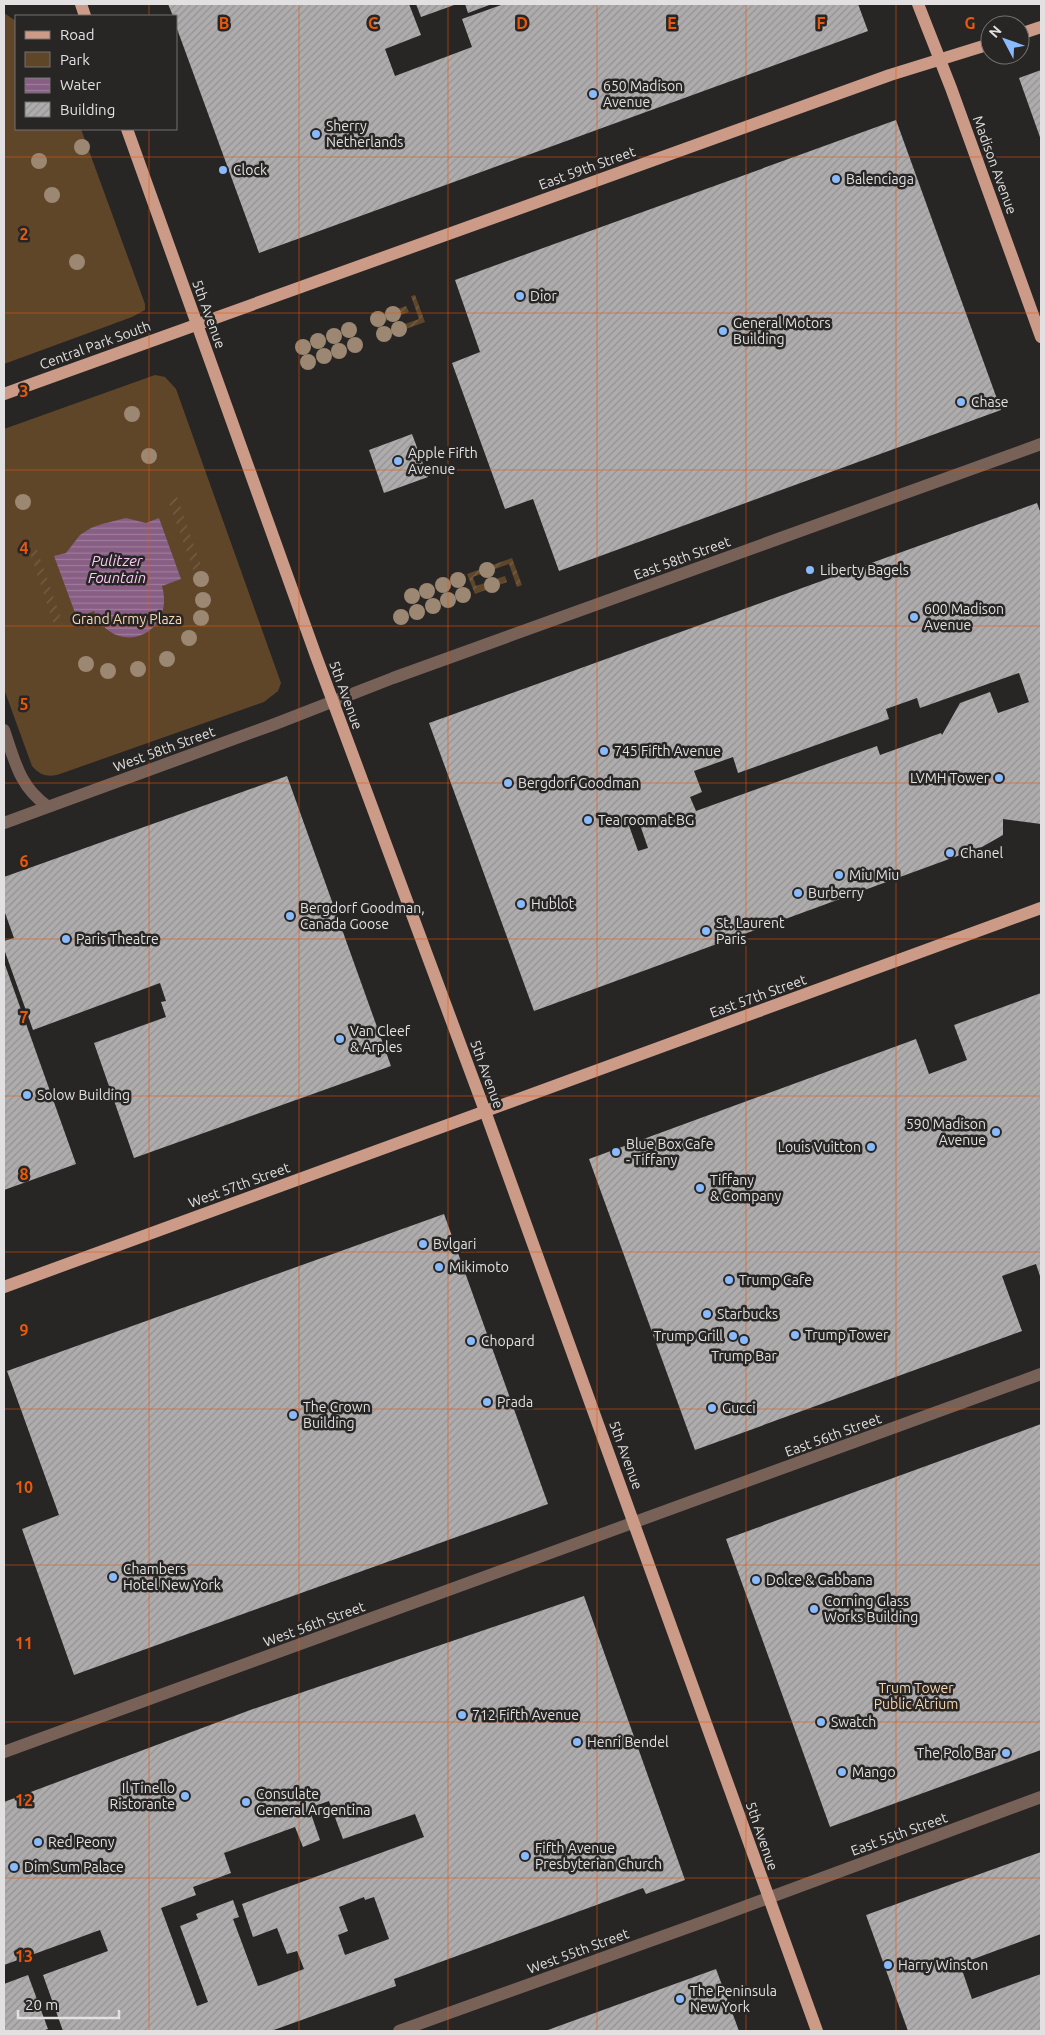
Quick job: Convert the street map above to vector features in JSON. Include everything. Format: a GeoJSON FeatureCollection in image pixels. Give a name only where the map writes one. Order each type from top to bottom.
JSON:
{"type":"FeatureCollection","features":[{"type":"Feature","properties":{"kind":"main road","name":"Madison Avenue"},"geometry":{"type":"LineString","coordinates":[[918,4],[1041,337]]}},
{"type":"Feature","properties":{"kind":"main road","name":"East 59th Street"},"geometry":{"type":"LineString","coordinates":[[197,325],[890,75],[980,47]]}},
{"type":"Feature","properties":{"kind":"main road","name":"5th Avenue"},"geometry":{"type":"LineString","coordinates":[[127,130],[333,701],[635,1524],[817,2031]]}},
{"type":"Feature","properties":{"kind":"main road","name":"Central Park South"},"geometry":{"type":"LineString","coordinates":[[4,394],[197,325]]}},
{"type":"Feature","properties":{"kind":"main road","name":"East 57th Street"},"geometry":{"type":"LineString","coordinates":[[485,1111],[1041,908]]}},
{"type":"Feature","properties":{"kind":"main road","name":"West 57th Street"},"geometry":{"type":"LineString","coordinates":[[4,1287],[485,1111]]}},
{"type":"Feature","properties":{"kind":"street","name":"East 58th Street"},"geometry":{"type":"LineString","coordinates":[[333,701],[1041,444]]}},
{"type":"Feature","properties":{"kind":"street","name":"West 58th Street"},"geometry":{"type":"LineString","coordinates":[[4,822],[266,728],[333,701]]}},
{"type":"Feature","properties":{"kind":"street"},"geometry":{"type":"LineString","coordinates":[[4,730],[22,780],[28,790],[47,806]]}},
{"type":"Feature","properties":{"kind":"street","name":"East 56th Street"},"geometry":{"type":"LineString","coordinates":[[635,1524],[1041,1374]]}},
{"type":"Feature","properties":{"kind":"street","name":"West 56th Street"},"geometry":{"type":"LineString","coordinates":[[4,1752],[635,1524]]}},
{"type":"Feature","properties":{"kind":"street","name":"East 55th Street"},"geometry":{"type":"LineString","coordinates":[[768,1898],[1041,1797]]}},
{"type":"Feature","properties":{"kind":"street","name":"West 55th Street"},"geometry":{"type":"LineString","coordinates":[[399,2031],[768,1898]]}},
{"type":"Feature","properties":{"kind":"green space"},"geometry":{"type":"Polygon","coordinates":[[[4,13],[15,20],[15,130],[81,130],[145,304],[145,310],[132,317],[4,364],[4,13]]]}},
{"type":"Feature","properties":{"kind":"green space"},"geometry":{"type":"Polygon","coordinates":[[[415,295],[425,322],[381,338],[374,318],[406,306],[409,312],[380,323],[383,332],[419,319],[411,296],[415,295]]]}},
{"type":"Feature","properties":{"kind":"green space","name":"Grand Army Plaza"},"geometry":{"type":"Polygon","coordinates":[[[155,375],[165,377],[176,389],[281,683],[278,691],[264,702],[57,775],[43,775],[32,766],[4,689],[4,429],[155,375]]]}},
{"type":"Feature","properties":{"kind":"green space"},"geometry":{"type":"Polygon","coordinates":[[[176,494],[204,574],[196,577],[167,497],[176,494]]]}},
{"type":"Feature","properties":{"kind":"green space"},"geometry":{"type":"Polygon","coordinates":[[[35,544],[63,624],[55,627],[28,547],[35,544]]]}},
{"type":"Feature","properties":{"kind":"green space"},"geometry":{"type":"Polygon","coordinates":[[[512,558],[522,585],[517,587],[509,564],[473,577],[476,586],[505,576],[507,582],[475,594],[467,574],[512,558]]]}},
{"type":"Feature","properties":{"kind":"water","name":"Pulitzer Fountain"},"geometry":{"type":"Polygon","coordinates":[[[126,518],[146,523],[159,518],[181,579],[162,586],[164,603],[160,618],[152,629],[141,635],[128,637],[115,634],[103,626],[94,611],[77,618],[54,556],[66,553],[80,535],[91,528],[126,518]]]}},
{"type":"Feature","properties":{"kind":"building"},"geometry":{"type":"Polygon","coordinates":[[[168,4],[409,4],[421,35],[385,49],[395,76],[472,47],[462,19],[504,4],[858,4],[868,31],[259,253],[178,31],[178,15],[173,15],[168,4]]]}},
{"type":"Feature","properties":{"kind":"building"},"geometry":{"type":"Polygon","coordinates":[[[416,4],[457,4],[421,17],[416,4]]]}},
{"type":"Feature","properties":{"kind":"building"},"geometry":{"type":"Polygon","coordinates":[[[465,4],[492,4],[468,13],[465,4]]]}},
{"type":"Feature","properties":{"kind":"building"},"geometry":{"type":"Polygon","coordinates":[[[1041,70],[1041,140],[1019,78],[1041,70]]]}},
{"type":"Feature","properties":{"kind":"building","name":"General Motors Building"},"geometry":{"type":"Polygon","coordinates":[[[896,120],[1001,410],[559,571],[533,499],[505,509],[452,363],[480,352],[455,280],[896,120]]]}},
{"type":"Feature","properties":{"kind":"building","name":"Apple Fifth Avenue"},"geometry":{"type":"Polygon","coordinates":[[[412,434],[428,477],[384,493],[369,450],[412,434]]]}},
{"type":"Feature","properties":{"kind":"building"},"geometry":{"type":"Polygon","coordinates":[[[1037,503],[1041,514],[1041,824],[1003,819],[1003,835],[982,847],[534,1011],[429,723],[1037,503]],[[1019,673],[920,708],[917,698],[886,709],[889,719],[738,773],[733,757],[694,771],[702,792],[690,797],[696,811],[877,746],[880,755],[941,733],[942,735],[960,703],[990,692],[998,713],[1029,702],[1019,673]],[[637,816],[627,820],[638,851],[648,848],[637,816]]]}},
{"type":"Feature","properties":{"kind":"building"},"geometry":{"type":"Polygon","coordinates":[[[287,776],[391,1066],[134,1158],[94,1043],[166,1017],[161,1002],[166,1001],[160,983],[33,1030],[4,949],[4,941],[14,938],[4,910],[4,877],[287,776]]]}},
{"type":"Feature","properties":{"kind":"building","name":"Solow Building"},"geometry":{"type":"Polygon","coordinates":[[[4,962],[76,1164],[4,1190],[4,962]]]}},
{"type":"Feature","properties":{"kind":"building"},"geometry":{"type":"Polygon","coordinates":[[[1041,993],[1041,1279],[1036,1264],[1002,1276],[1022,1331],[695,1450],[589,1159],[916,1039],[929,1074],[967,1060],[954,1025],[1041,993]]]}},
{"type":"Feature","properties":{"kind":"building"},"geometry":{"type":"Polygon","coordinates":[[[444,1214],[548,1504],[74,1675],[22,1529],[59,1515],[7,1371],[444,1214]]]}},
{"type":"Feature","properties":{"kind":"building"},"geometry":{"type":"Polygon","coordinates":[[[1041,1424],[1041,1750],[830,1827],[726,1539],[1041,1424]]]}},
{"type":"Feature","properties":{"kind":"building"},"geometry":{"type":"Polygon","coordinates":[[[584,1596],[685,1880],[646,1894],[643,1888],[394,1979],[396,1986],[271,2031],[63,2031],[43,1975],[108,1951],[100,1930],[4,1965],[4,1802],[253,1709],[584,1596]],[[329,1801],[309,1808],[320,1840],[303,1847],[295,1827],[224,1853],[231,1873],[193,1887],[196,1895],[161,1908],[197,2006],[208,2002],[180,1926],[198,1919],[196,1914],[233,1900],[239,1917],[233,1919],[258,1986],[270,1982],[304,1969],[297,1951],[287,1954],[277,1928],[253,1937],[242,1904],[424,1837],[415,1814],[343,1839],[329,1801]],[[364,1897],[339,1907],[348,1931],[338,1935],[345,1955],[389,1939],[374,1897],[365,1900],[364,1897]]]}},
{"type":"Feature","properties":{"kind":"building"},"geometry":{"type":"Polygon","coordinates":[[[1041,1852],[1041,1934],[960,1964],[972,1999],[1041,1974],[1041,2031],[908,2031],[866,1915],[1041,1852]]]}},
{"type":"Feature","properties":{"kind":"building","name":"The Peninsula New York"},"geometry":{"type":"Polygon","coordinates":[[[716,1969],[739,2031],[545,2031],[716,1969]]]}},
{"type":"Feature","properties":{"kind":"building"},"geometry":{"type":"Polygon","coordinates":[[[28,1975],[48,2029],[42,2031],[4,2031],[4,1984],[28,1975]]]}},
{"type":"Feature","properties":{"kind":"place","name":"650 Madison Avenue"},"geometry":{"type":"Point","coordinates":[593,94]}},
{"type":"Feature","properties":{"kind":"place","name":"Sherry Netherlands"},"geometry":{"type":"Point","coordinates":[316,134]}},
{"type":"Feature","properties":{"kind":"place","name":"Clock"},"geometry":{"type":"Point","coordinates":[223,170]}},
{"type":"Feature","properties":{"kind":"place","name":"Balenciaga"},"geometry":{"type":"Point","coordinates":[836,179]}},
{"type":"Feature","properties":{"kind":"place","name":"Dior"},"geometry":{"type":"Point","coordinates":[520,296]}},
{"type":"Feature","properties":{"kind":"place","name":"General Motors Building"},"geometry":{"type":"Point","coordinates":[723,331]}},
{"type":"Feature","properties":{"kind":"place","name":"Chase"},"geometry":{"type":"Point","coordinates":[961,402]}},
{"type":"Feature","properties":{"kind":"place","name":"Apple Fifth Avenue"},"geometry":{"type":"Point","coordinates":[398,461]}},
{"type":"Feature","properties":{"kind":"place","name":"Liberty Bagels"},"geometry":{"type":"Point","coordinates":[810,570]}},
{"type":"Feature","properties":{"kind":"place","name":"600 Madison Avenue"},"geometry":{"type":"Point","coordinates":[914,617]}},
{"type":"Feature","properties":{"kind":"place","name":"745 Fifth Avenue"},"geometry":{"type":"Point","coordinates":[604,751]}},
{"type":"Feature","properties":{"kind":"place","name":"LVMH Tower"},"geometry":{"type":"Point","coordinates":[999,778]}},
{"type":"Feature","properties":{"kind":"place","name":"Bergdorf Goodman"},"geometry":{"type":"Point","coordinates":[508,783]}},
{"type":"Feature","properties":{"kind":"place","name":"Tea room at BG"},"geometry":{"type":"Point","coordinates":[588,820]}},
{"type":"Feature","properties":{"kind":"place","name":"Chanel"},"geometry":{"type":"Point","coordinates":[950,853]}},
{"type":"Feature","properties":{"kind":"place","name":"Miu Miu"},"geometry":{"type":"Point","coordinates":[839,875]}},
{"type":"Feature","properties":{"kind":"place","name":"Burberry"},"geometry":{"type":"Point","coordinates":[798,893]}},
{"type":"Feature","properties":{"kind":"place","name":"Hublot"},"geometry":{"type":"Point","coordinates":[521,904]}},
{"type":"Feature","properties":{"kind":"place","name":"Bergdorf Goodman, Canada Goose"},"geometry":{"type":"Point","coordinates":[290,916]}},
{"type":"Feature","properties":{"kind":"place","name":"St. Laurent Paris"},"geometry":{"type":"Point","coordinates":[706,931]}},
{"type":"Feature","properties":{"kind":"place","name":"Paris Theatre"},"geometry":{"type":"Point","coordinates":[66,939]}},
{"type":"Feature","properties":{"kind":"place","name":"Van Cleef & Arples"},"geometry":{"type":"Point","coordinates":[340,1039]}},
{"type":"Feature","properties":{"kind":"place","name":"Solow Building"},"geometry":{"type":"Point","coordinates":[27,1095]}},
{"type":"Feature","properties":{"kind":"place","name":"590 Madison Avenue"},"geometry":{"type":"Point","coordinates":[996,1132]}},
{"type":"Feature","properties":{"kind":"place","name":"Louis Vuitton"},"geometry":{"type":"Point","coordinates":[871,1147]}},
{"type":"Feature","properties":{"kind":"place","name":"Blue Box Cafe - Tiffany"},"geometry":{"type":"Point","coordinates":[616,1152]}},
{"type":"Feature","properties":{"kind":"place","name":"Tiffany & Company"},"geometry":{"type":"Point","coordinates":[700,1188]}},
{"type":"Feature","properties":{"kind":"place","name":"Bvlgari"},"geometry":{"type":"Point","coordinates":[423,1244]}},
{"type":"Feature","properties":{"kind":"place","name":"Mikimoto"},"geometry":{"type":"Point","coordinates":[439,1267]}},
{"type":"Feature","properties":{"kind":"place","name":"Trump Cafe"},"geometry":{"type":"Point","coordinates":[729,1280]}},
{"type":"Feature","properties":{"kind":"place","name":"Starbucks"},"geometry":{"type":"Point","coordinates":[707,1314]}},
{"type":"Feature","properties":{"kind":"place","name":"Trump Tower"},"geometry":{"type":"Point","coordinates":[795,1335]}},
{"type":"Feature","properties":{"kind":"place","name":"Trump Grill"},"geometry":{"type":"Point","coordinates":[733,1336]}},
{"type":"Feature","properties":{"kind":"place","name":"Trump Bar"},"geometry":{"type":"Point","coordinates":[744,1340]}},
{"type":"Feature","properties":{"kind":"place","name":"Chopard"},"geometry":{"type":"Point","coordinates":[471,1341]}},
{"type":"Feature","properties":{"kind":"place","name":"Prada"},"geometry":{"type":"Point","coordinates":[487,1402]}},
{"type":"Feature","properties":{"kind":"place","name":"Gucci"},"geometry":{"type":"Point","coordinates":[712,1408]}},
{"type":"Feature","properties":{"kind":"place","name":"The Crown Building"},"geometry":{"type":"Point","coordinates":[293,1415]}},
{"type":"Feature","properties":{"kind":"place","name":"Chambers Hotel New York"},"geometry":{"type":"Point","coordinates":[113,1577]}},
{"type":"Feature","properties":{"kind":"place","name":"Dolce & Gabbana"},"geometry":{"type":"Point","coordinates":[756,1580]}},
{"type":"Feature","properties":{"kind":"place","name":"Corning Glass Works Building"},"geometry":{"type":"Point","coordinates":[814,1609]}},
{"type":"Feature","properties":{"kind":"place","name":"712 Fifth Avenue"},"geometry":{"type":"Point","coordinates":[462,1715]}},
{"type":"Feature","properties":{"kind":"place","name":"Swatch"},"geometry":{"type":"Point","coordinates":[821,1722]}},
{"type":"Feature","properties":{"kind":"place","name":"Henri Bendel"},"geometry":{"type":"Point","coordinates":[577,1742]}},
{"type":"Feature","properties":{"kind":"place","name":"The Polo Bar"},"geometry":{"type":"Point","coordinates":[1006,1753]}},
{"type":"Feature","properties":{"kind":"place","name":"Mango"},"geometry":{"type":"Point","coordinates":[842,1772]}},
{"type":"Feature","properties":{"kind":"place","name":"Il Tinello Ristorante"},"geometry":{"type":"Point","coordinates":[185,1796]}},
{"type":"Feature","properties":{"kind":"place","name":"Consulate General Argentina"},"geometry":{"type":"Point","coordinates":[246,1802]}},
{"type":"Feature","properties":{"kind":"place","name":"Red Peony"},"geometry":{"type":"Point","coordinates":[38,1842]}},
{"type":"Feature","properties":{"kind":"place","name":"Fifth Avenue Presbyterian Church"},"geometry":{"type":"Point","coordinates":[525,1856]}},
{"type":"Feature","properties":{"kind":"place","name":"Dim Sum Palace"},"geometry":{"type":"Point","coordinates":[14,1867]}},
{"type":"Feature","properties":{"kind":"place","name":"Harry Winston"},"geometry":{"type":"Point","coordinates":[888,1965]}},
{"type":"Feature","properties":{"kind":"place","name":"The Peninsula New York"},"geometry":{"type":"Point","coordinates":[680,1999]}},
{"type":"Feature","properties":{"kind":"park label","name":"Trum Tower Public Atrium"},"geometry":{"type":"Point","coordinates":[916,1696]}}]}
